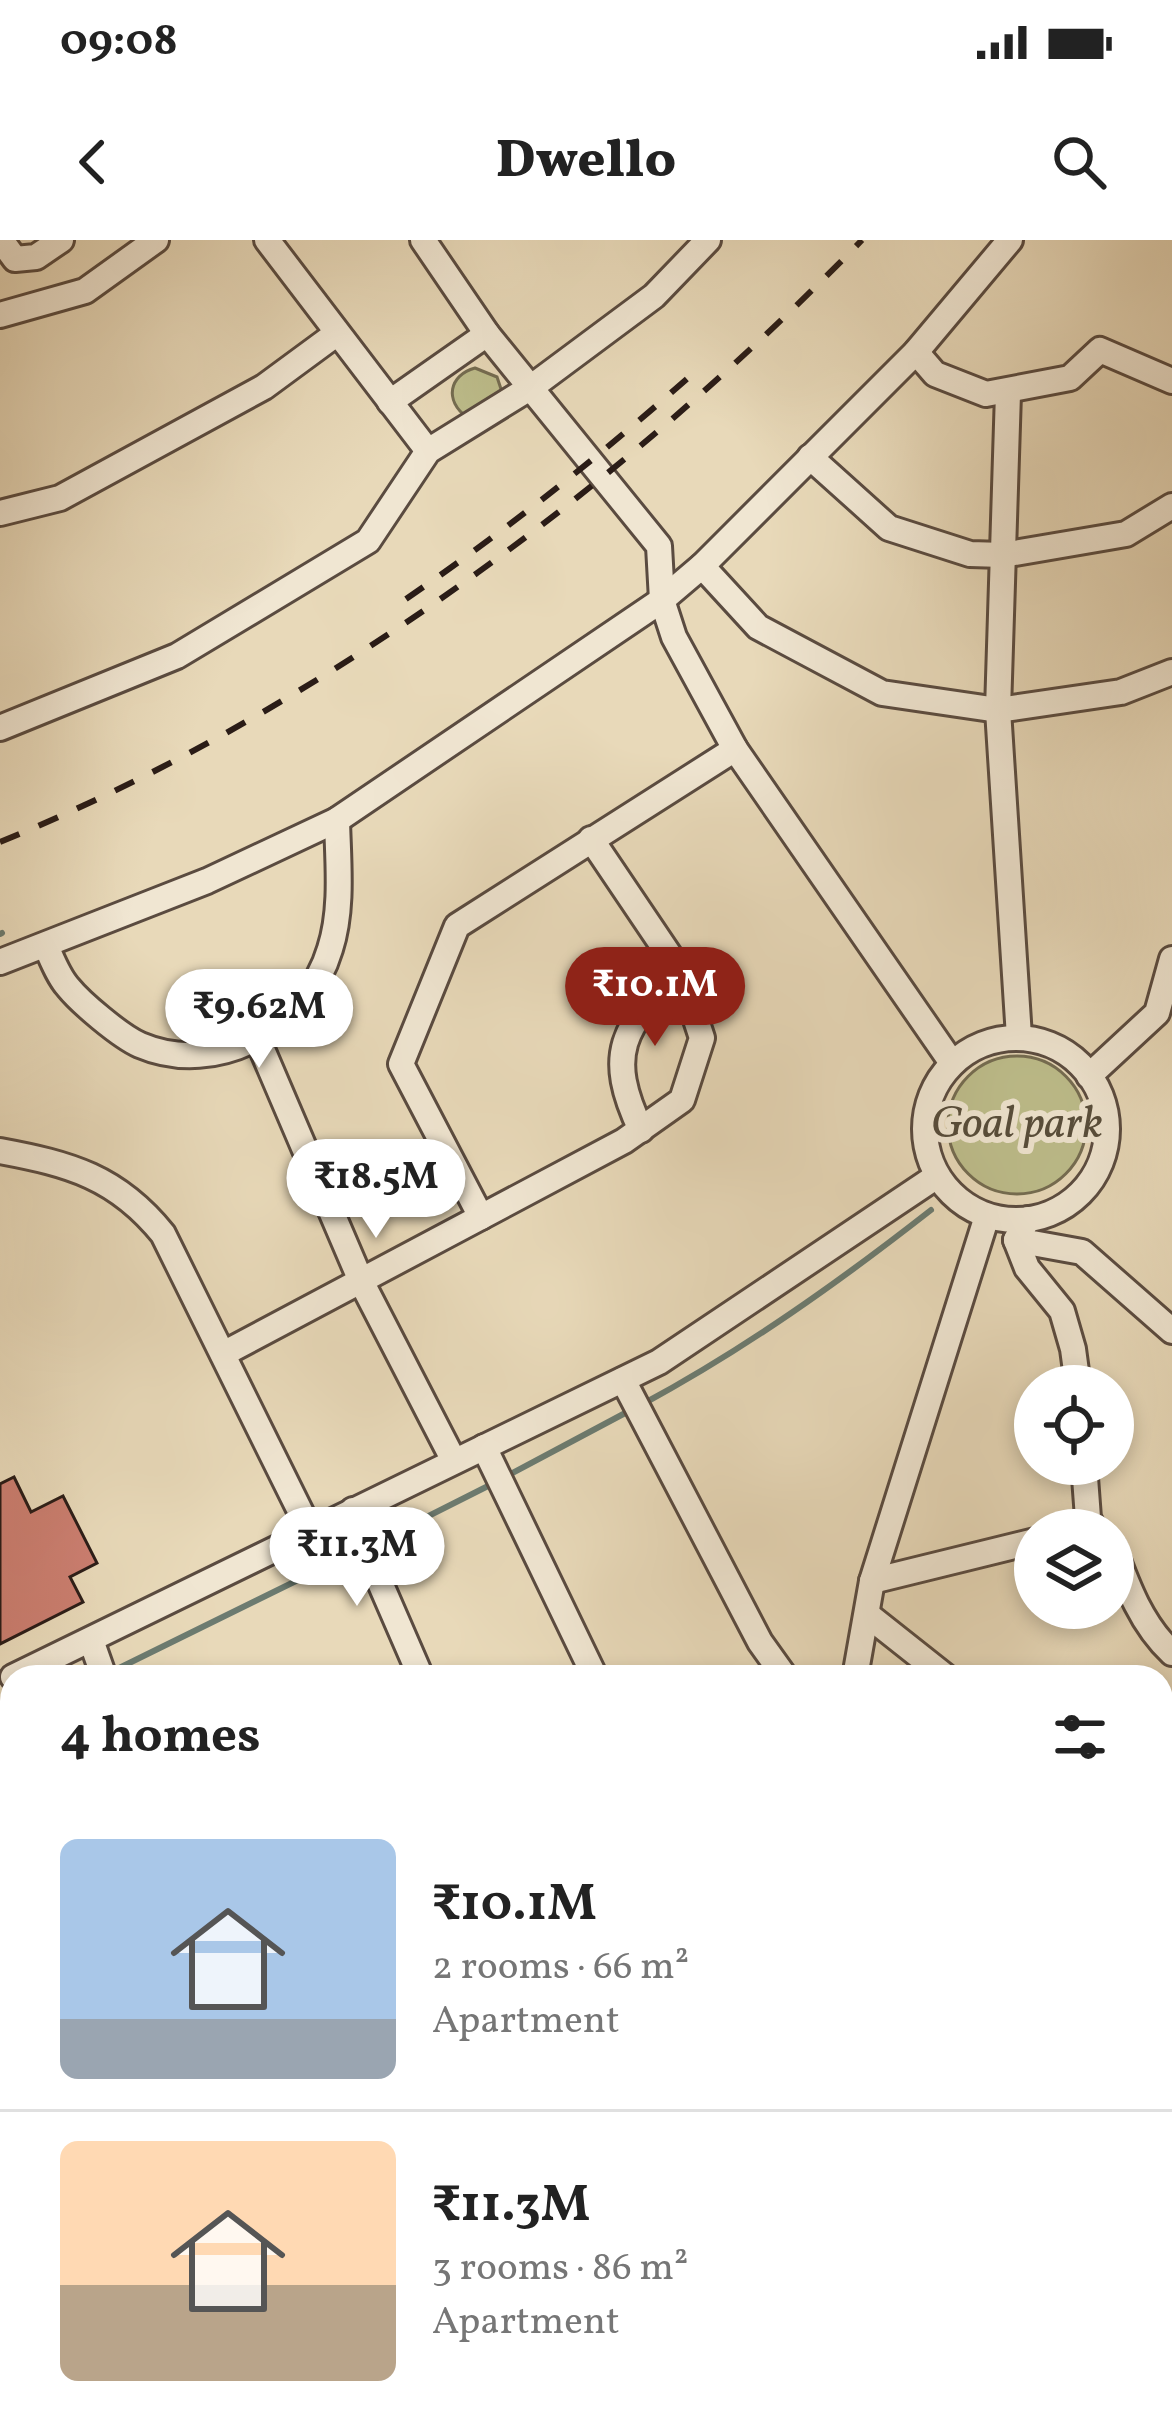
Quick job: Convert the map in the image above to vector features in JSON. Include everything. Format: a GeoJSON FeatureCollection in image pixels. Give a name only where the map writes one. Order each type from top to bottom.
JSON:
{"type":"FeatureCollection","features":[{"type":"Feature","properties":{"kind":"street"},"geometry":{"type":"LineString","coordinates":[[1,240],[15,259],[36,257],[61,240]]}},
{"type":"Feature","properties":{"kind":"street"},"geometry":{"type":"LineString","coordinates":[[0,315],[85,291],[157,240]]}},
{"type":"Feature","properties":{"kind":"street"},"geometry":{"type":"LineString","coordinates":[[267,240],[428,451]]}},
{"type":"Feature","properties":{"kind":"street"},"geometry":{"type":"LineString","coordinates":[[0,728],[177,656],[368,541],[428,451],[533,386],[654,296],[708,240]]}},
{"type":"Feature","properties":{"kind":"street"},"geometry":{"type":"LineString","coordinates":[[0,962],[208,880],[337,820],[662,600],[702,566],[916,352],[1010,240]]}},
{"type":"Feature","properties":{"kind":"street"},"geometry":{"type":"LineString","coordinates":[[436,245],[487,334],[659,547],[662,600],[674,637],[735,749],[952,1063]]}},
{"type":"Feature","properties":{"kind":"street"},"geometry":{"type":"LineString","coordinates":[[0,513],[60,498],[263,387],[336,334]]}},
{"type":"Feature","properties":{"kind":"street"},"geometry":{"type":"LineString","coordinates":[[390,402],[487,334]]}},
{"type":"Feature","properties":{"kind":"street"},"geometry":{"type":"LineString","coordinates":[[916,352],[935,374],[986,394],[1070,378],[1100,350],[1172,381]]}},
{"type":"Feature","properties":{"kind":"street"},"geometry":{"type":"LineString","coordinates":[[1008,393],[998,710],[1019,1037]]}},
{"type":"Feature","properties":{"kind":"street"},"geometry":{"type":"LineString","coordinates":[[810,457],[889,527],[970,554],[1003,554],[1126,534],[1172,506]]}},
{"type":"Feature","properties":{"kind":"street"},"geometry":{"type":"LineString","coordinates":[[702,566],[758,627],[883,693],[998,710],[1121,692],[1172,673]]}},
{"type":"Feature","properties":{"kind":"street"},"geometry":{"type":"LineString","coordinates":[[481,1217],[400,1064],[457,926],[735,749]]}},
{"type":"Feature","properties":{"kind":"street"},"geometry":{"type":"LineString","coordinates":[[46,946],[66,986],[139,1045],[196,1057],[257,1040],[302,1004],[330,950],[338,892],[337,820]]}},
{"type":"Feature","properties":{"kind":"street"},"geometry":{"type":"LineString","coordinates":[[223,1354],[641,1130],[682,1100],[702,1038],[680,970],[591,839]]}},
{"type":"Feature","properties":{"kind":"street"},"geometry":{"type":"LineString","coordinates":[[1090,1076],[1157,1013],[1172,959]]}},
{"type":"Feature","properties":{"kind":"street"},"geometry":{"type":"LineString","coordinates":[[641,1130],[623,1091],[620,1055],[645,1008],[680,970]]}},
{"type":"Feature","properties":{"kind":"street"},"geometry":{"type":"LineString","coordinates":[[1022,1229],[1071,1201],[1088,1184],[1107,1141],[1100,1094],[1090,1076],[1069,1054],[1045,1042],[1019,1037],[972,1048],[952,1063],[934,1088],[925,1117],[926,1147],[937,1176],[950,1193],[987,1216],[1082,1252],[1172,1330]]}},
{"type":"Feature","properties":{"kind":"street"},"geometry":{"type":"LineString","coordinates":[[257,1040],[361,1281],[454,1461]]}},
{"type":"Feature","properties":{"kind":"street"},"geometry":{"type":"LineString","coordinates":[[0,1151],[55,1161],[106,1183],[139,1204],[164,1234],[310,1531]]}},
{"type":"Feature","properties":{"kind":"street"},"geometry":{"type":"LineString","coordinates":[[38,1665],[659,1362],[937,1176]]}},
{"type":"Feature","properties":{"kind":"street"},"geometry":{"type":"LineString","coordinates":[[858,1665],[872,1581],[987,1216]]}},
{"type":"Feature","properties":{"kind":"street"},"geometry":{"type":"LineString","coordinates":[[1022,1229],[1027,1268],[1062,1311],[1075,1365]]}},
{"type":"Feature","properties":{"kind":"street"},"geometry":{"type":"LineString","coordinates":[[623,1380],[776,1665]]}},
{"type":"Feature","properties":{"kind":"street"},"geometry":{"type":"LineString","coordinates":[[484,1447],[589,1665]]}},
{"type":"Feature","properties":{"kind":"street"},"geometry":{"type":"LineString","coordinates":[[353,1510],[408,1665]]}},
{"type":"Feature","properties":{"kind":"street"},"geometry":{"type":"LineString","coordinates":[[872,1581],[1014,1546]]}},
{"type":"Feature","properties":{"kind":"street"},"geometry":{"type":"LineString","coordinates":[[1134,1600],[1158,1640],[1172,1653]]}},
{"type":"Feature","properties":{"kind":"street"},"geometry":{"type":"LineString","coordinates":[[868,1616],[931,1665]]}},
{"type":"Feature","properties":{"kind":"street"},"geometry":{"type":"LineString","coordinates":[[91,1640],[100,1665]]}},
{"type":"Feature","properties":{"kind":"green space"},"geometry":{"type":"Polygon","coordinates":[[[475,368],[497,377],[502,392],[467,417],[455,404],[453,389],[460,376],[475,368]]]}},
{"type":"Feature","properties":{"kind":"green space","name":"Goal park"},"geometry":{"type":"Polygon","coordinates":[[[1017,1056],[1043,1061],[1066,1076],[1081,1099],[1086,1125],[1081,1151],[1066,1174],[1043,1189],[1017,1194],[991,1189],[968,1174],[953,1151],[948,1125],[953,1099],[968,1076],[991,1061],[1017,1056]]]}},
{"type":"Feature","properties":{"kind":"building"},"geometry":{"type":"Polygon","coordinates":[[[14,1477],[31,1512],[63,1496],[97,1563],[70,1577],[83,1602],[0,1644],[0,1484],[14,1477]]]}},
{"type":"Feature","properties":{"kind":"waterway"},"geometry":{"type":"LineString","coordinates":[[641,1405],[790,1314],[931,1210]]}},
{"type":"Feature","properties":{"kind":"waterway"},"geometry":{"type":"LineString","coordinates":[[503,1478],[629,1411]]}},
{"type":"Feature","properties":{"kind":"waterway"},"geometry":{"type":"LineString","coordinates":[[369,1546],[492,1484]]}},
{"type":"Feature","properties":{"kind":"waterway"},"geometry":{"type":"LineString","coordinates":[[125,1665],[357,1551]]}},
{"type":"Feature","properties":{"kind":"railway"},"geometry":{"type":"LineString","coordinates":[[0,842],[119,789],[236,727],[350,659],[461,584],[671,420],[862,240]]}},
{"type":"Feature","properties":{"kind":"railway"},"geometry":{"type":"LineString","coordinates":[[406,599],[551,492],[689,377]]}}]}
